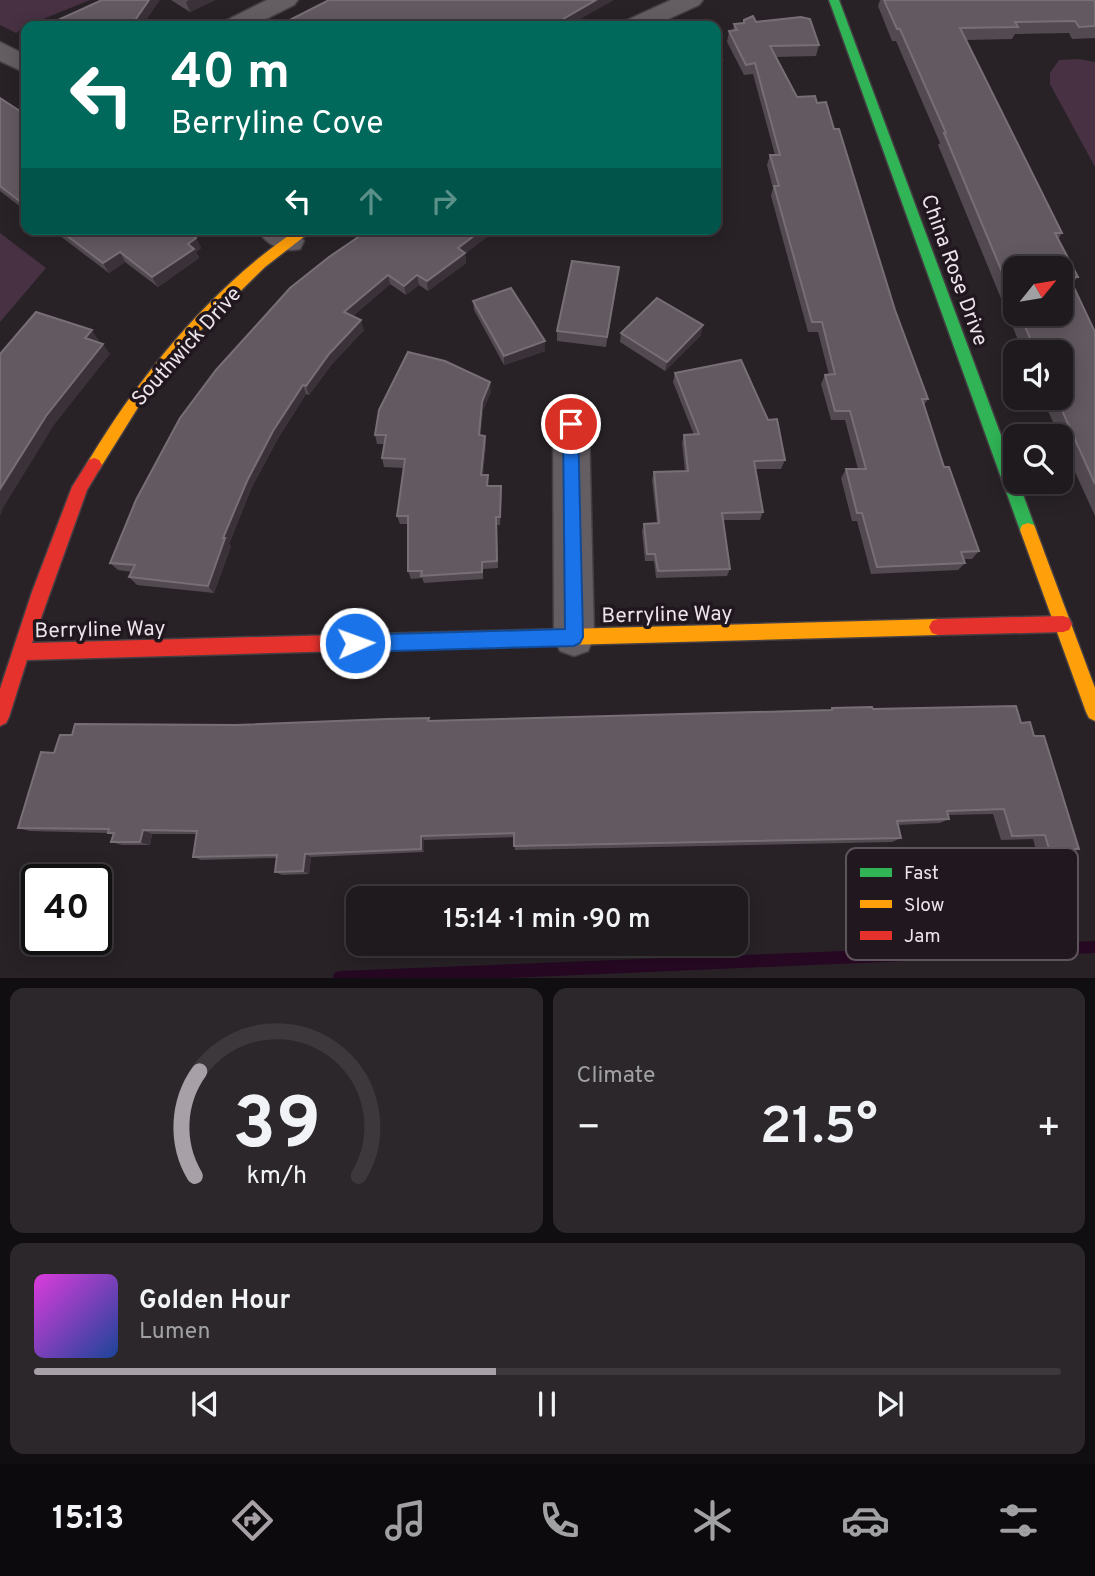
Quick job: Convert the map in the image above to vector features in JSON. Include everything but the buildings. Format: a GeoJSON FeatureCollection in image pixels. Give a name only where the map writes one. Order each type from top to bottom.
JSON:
{"type":"FeatureCollection","features":[{"type":"Feature","properties":{"kind":"street"},"geometry":{"type":"LineString","coordinates":[[244,21],[286,0]]}},
{"type":"Feature","properties":{"kind":"street"},"geometry":{"type":"LineString","coordinates":[[645,21],[691,0]]}},
{"type":"Feature","properties":{"kind":"street","name":"China Rose Drive"},"geometry":{"type":"LineString","coordinates":[[834,0],[1095,712]]}},
{"type":"Feature","properties":{"kind":"street"},"geometry":{"type":"LineString","coordinates":[[0,50],[21,62]]}},
{"type":"Feature","properties":{"kind":"street","name":"Southwick Drive"},"geometry":{"type":"LineString","coordinates":[[0,717],[43,583],[80,487],[136,398],[213,309],[288,235]]}},
{"type":"Feature","properties":{"kind":"street"},"geometry":{"type":"LineString","coordinates":[[571,424],[574,637]]}},
{"type":"Feature","properties":{"kind":"street","name":"Berryline Way"},"geometry":{"type":"LineString","coordinates":[[21,652],[1063,624]]}},
{"type":"Feature","properties":{"kind":"shaded area"},"geometry":{"type":"Polygon","coordinates":[[[0,0],[90,0],[38,21],[21,21],[21,30],[16,33],[0,25],[0,0]]]}},
{"type":"Feature","properties":{"kind":"shaded area"},"geometry":{"type":"Polygon","coordinates":[[[1059,60],[1095,62],[1095,167],[1050,84],[1050,73],[1059,60]]]}},
{"type":"Feature","properties":{"kind":"shaded area"},"geometry":{"type":"Polygon","coordinates":[[[0,233],[46,268],[0,322],[0,233]]]}},
{"type":"Feature","properties":{"kind":"waterway"},"geometry":{"type":"LineString","coordinates":[[1078,948],[1095,947]]}},
{"type":"Feature","properties":{"kind":"waterway"},"geometry":{"type":"LineString","coordinates":[[339,978],[846,957]]}},
{"type":"Feature","properties":{"kind":"traffic: fast"},"geometry":{"type":"LineString","coordinates":[[834,0],[1028,530]]}},
{"type":"Feature","properties":{"kind":"traffic: slow"},"geometry":{"type":"LineString","coordinates":[[94,465],[137,397],[194,328],[238,284],[299,235]]}},
{"type":"Feature","properties":{"kind":"traffic: slow"},"geometry":{"type":"LineString","coordinates":[[1028,530],[1095,712]]}},
{"type":"Feature","properties":{"kind":"traffic: slow"},"geometry":{"type":"LineString","coordinates":[[412,641],[938,627]]}},
{"type":"Feature","properties":{"kind":"traffic: jam"},"geometry":{"type":"LineString","coordinates":[[0,717],[40,592],[80,487],[94,465]]}},
{"type":"Feature","properties":{"kind":"traffic: jam"},"geometry":{"type":"LineString","coordinates":[[938,627],[1063,624]]}},
{"type":"Feature","properties":{"kind":"traffic: jam"},"geometry":{"type":"LineString","coordinates":[[21,652],[412,641]]}},
{"type":"Feature","properties":{"kind":"route"},"geometry":{"type":"LineString","coordinates":[[355,643],[574,637],[571,424]]}}]}
